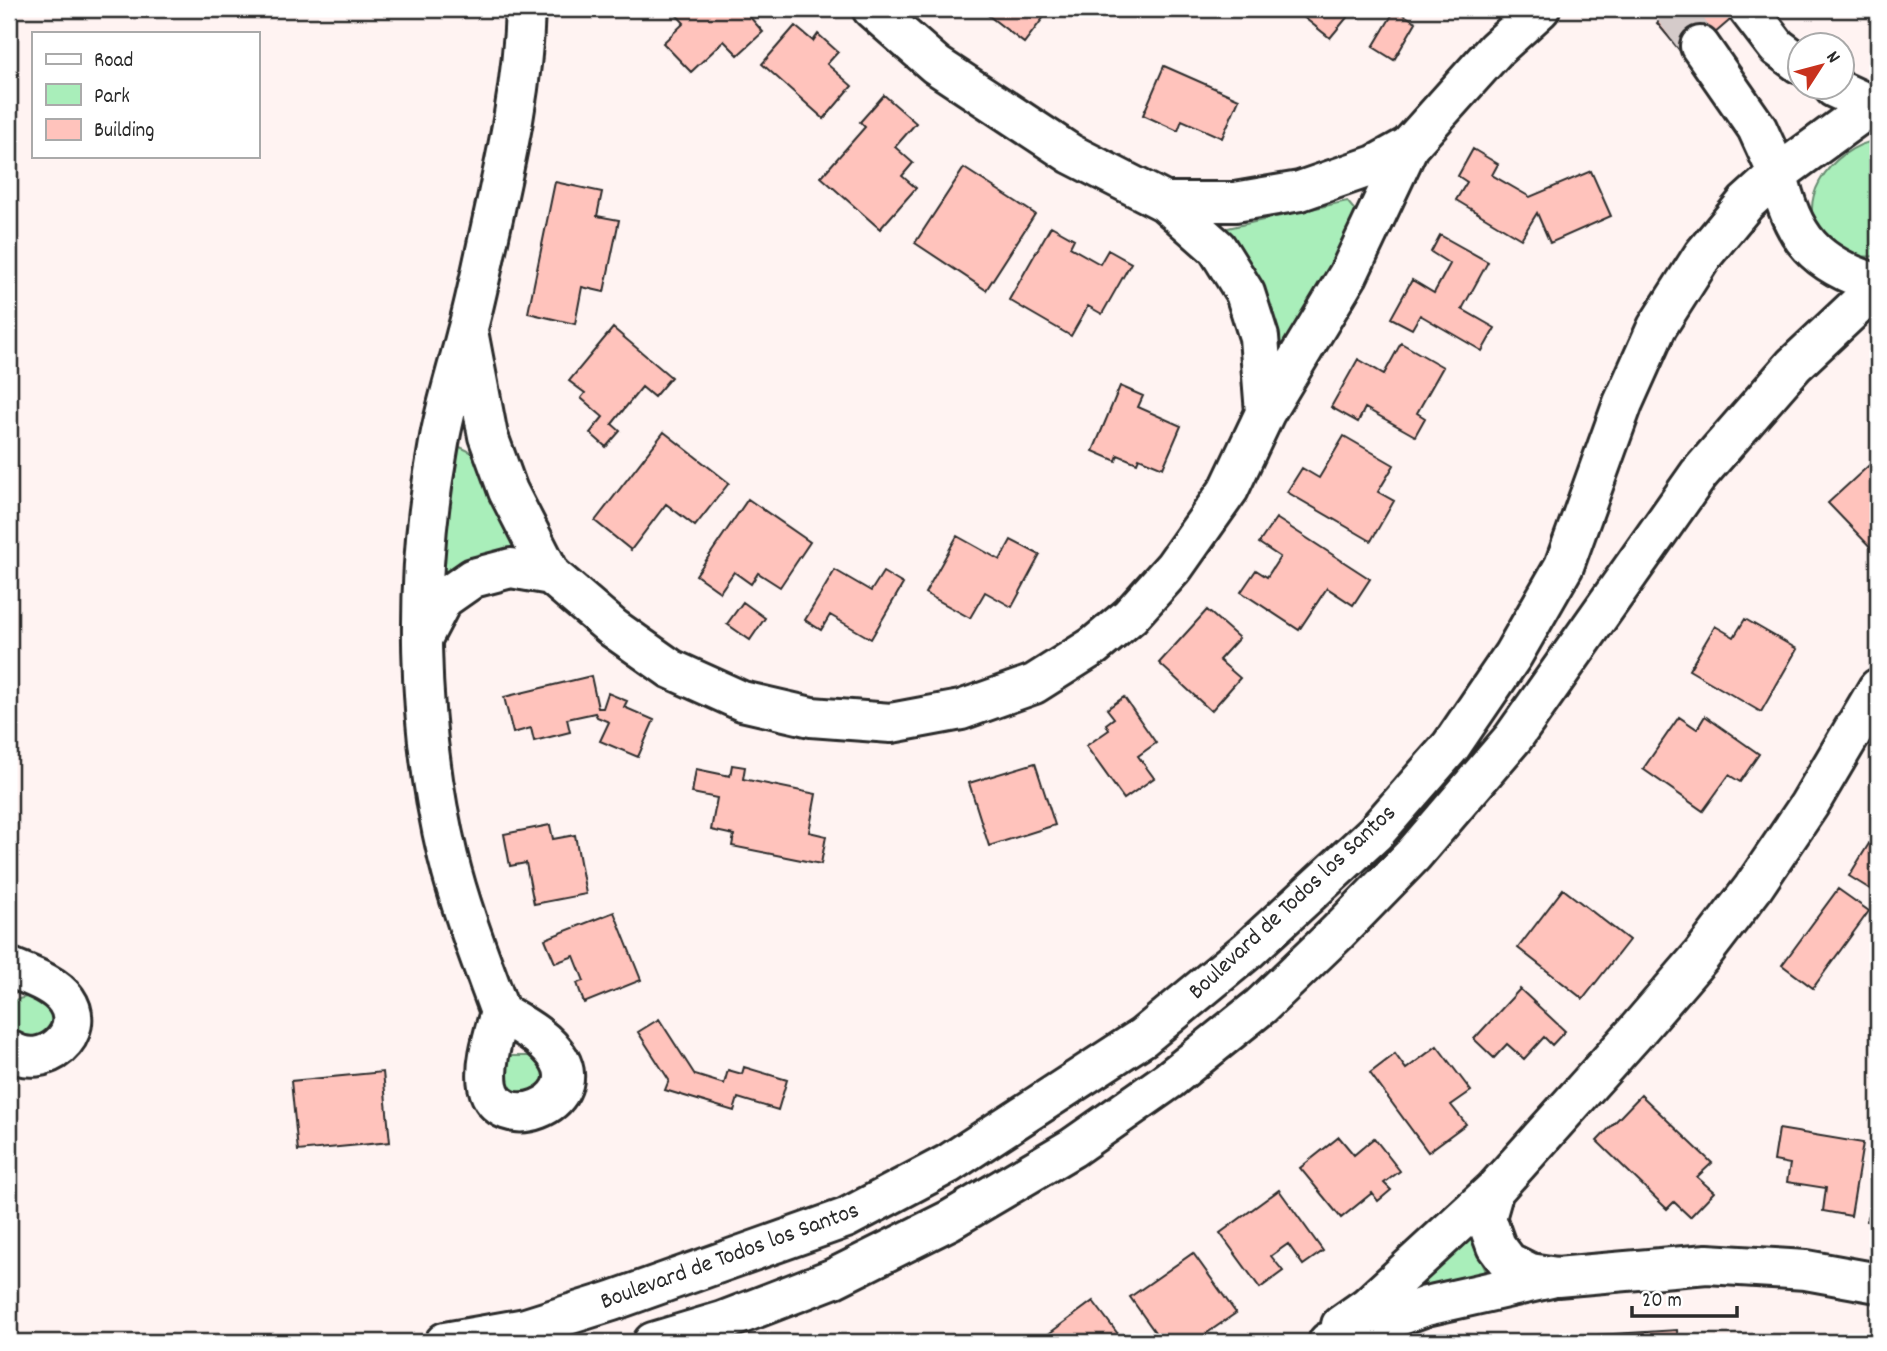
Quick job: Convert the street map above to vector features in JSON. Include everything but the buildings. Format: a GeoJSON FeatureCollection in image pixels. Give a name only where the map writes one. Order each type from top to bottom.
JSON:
{"type":"FeatureCollection","features":[{"type":"Feature","properties":{"kind":"street"},"geometry":{"type":"LineString","coordinates":[[500,1012],[465,917],[447,855],[429,752],[422,638],[426,530],[439,441],[510,142],[525,23],[549,9]]}},
{"type":"Feature","properties":{"kind":"street"},"geometry":{"type":"LineString","coordinates":[[872,9],[936,65],[1071,154],[1164,202],[1217,248],[1245,293],[1259,337],[1265,412]]}},
{"type":"Feature","properties":{"kind":"street"},"geometry":{"type":"LineString","coordinates":[[1496,49],[1509,9]]}},
{"type":"Feature","properties":{"kind":"street"},"geometry":{"type":"LineString","coordinates":[[467,331],[488,436],[508,491],[551,575],[613,628],[671,669],[742,701],[811,717],[891,723],[961,710],[1034,684],[1094,646],[1130,616],[1174,566],[1229,489],[1265,412],[1348,275],[1409,146],[1496,49],[1540,9]]}},
{"type":"Feature","properties":{"kind":"street"},"geometry":{"type":"LineString","coordinates":[[1748,9],[1786,54]]}},
{"type":"Feature","properties":{"kind":"street"},"geometry":{"type":"LineString","coordinates":[[1700,46],[1757,128],[1778,174],[1785,206],[1800,234],[1822,258],[1849,275],[1878,285]]}},
{"type":"Feature","properties":{"kind":"street"},"geometry":{"type":"LineString","coordinates":[[1730,86],[1786,57]]}},
{"type":"Feature","properties":{"kind":"street"},"geometry":{"type":"LineString","coordinates":[[1856,96],[1876,104]]}},
{"type":"Feature","properties":{"kind":"street","name":"Boulevard de Todos los Santos"},"geometry":{"type":"LineString","coordinates":[[445,1342],[538,1324],[612,1301],[846,1218],[948,1164],[1143,1037],[1247,951],[1375,833],[1451,746],[1505,667],[1564,566],[1623,403],[1657,327],[1703,255],[1746,203],[1778,174],[1876,104]]}},
{"type":"Feature","properties":{"kind":"street"},"geometry":{"type":"LineString","coordinates":[[1164,202],[1235,202],[1300,191],[1375,165],[1409,146]]}},
{"type":"Feature","properties":{"kind":"street","name":"Boulevard de Todos los Santos"},"geometry":{"type":"LineString","coordinates":[[653,1342],[723,1321],[834,1278],[950,1220],[1072,1147],[1169,1080],[1261,1006],[1413,855],[1513,738],[1699,474],[1794,365],[1878,285]]}},
{"type":"Feature","properties":{"kind":"street"},"geometry":{"type":"LineString","coordinates":[[422,638],[443,599],[473,578],[511,568],[551,575]]}},
{"type":"Feature","properties":{"kind":"street"},"geometry":{"type":"LineString","coordinates":[[1317,1342],[1368,1306],[1494,1190],[1701,956],[1809,805],[1878,688]]}},
{"type":"Feature","properties":{"kind":"street"},"geometry":{"type":"LineString","coordinates":[[9,967],[47,984],[66,999],[71,1021],[68,1035],[52,1052],[29,1058],[9,1050]]}},
{"type":"Feature","properties":{"kind":"street"},"geometry":{"type":"LineString","coordinates":[[1494,1190],[1486,1218],[1496,1246],[1508,1262],[1530,1273],[1557,1276]]}},
{"type":"Feature","properties":{"kind":"street"},"geometry":{"type":"LineString","coordinates":[[1328,1342],[1426,1306],[1557,1276],[1707,1264],[1806,1270],[1878,1283]]}},
{"type":"Feature","properties":{"kind":"green space"},"geometry":{"type":"Polygon","coordinates":[[[1878,140],[1878,256],[1847,255],[1831,247],[1818,231],[1812,215],[1813,198],[1830,167],[1844,154],[1878,140]]]}},
{"type":"Feature","properties":{"kind":"green space"},"geometry":{"type":"Polygon","coordinates":[[[1347,201],[1362,219],[1291,355],[1273,343],[1219,230],[1347,201]]]}},
{"type":"Feature","properties":{"kind":"green space"},"geometry":{"type":"Polygon","coordinates":[[[460,447],[475,454],[514,545],[511,560],[445,580],[440,568],[449,452],[460,447]]]}},
{"type":"Feature","properties":{"kind":"green space"},"geometry":{"type":"Polygon","coordinates":[[[30,996],[46,1002],[55,1017],[46,1042],[9,1038],[9,1006],[15,1000],[30,996]]]}},
{"type":"Feature","properties":{"kind":"green space"},"geometry":{"type":"Polygon","coordinates":[[[511,1056],[531,1056],[545,1069],[546,1089],[513,1105],[498,1071],[511,1056]]]}},
{"type":"Feature","properties":{"kind":"green space"},"geometry":{"type":"Polygon","coordinates":[[[1470,1238],[1489,1277],[1405,1298],[1470,1238]]]}},
{"type":"Feature","properties":{"kind":"tunnel"},"geometry":{"type":"LineString","coordinates":[[1673,9],[1700,46]]}}]}
